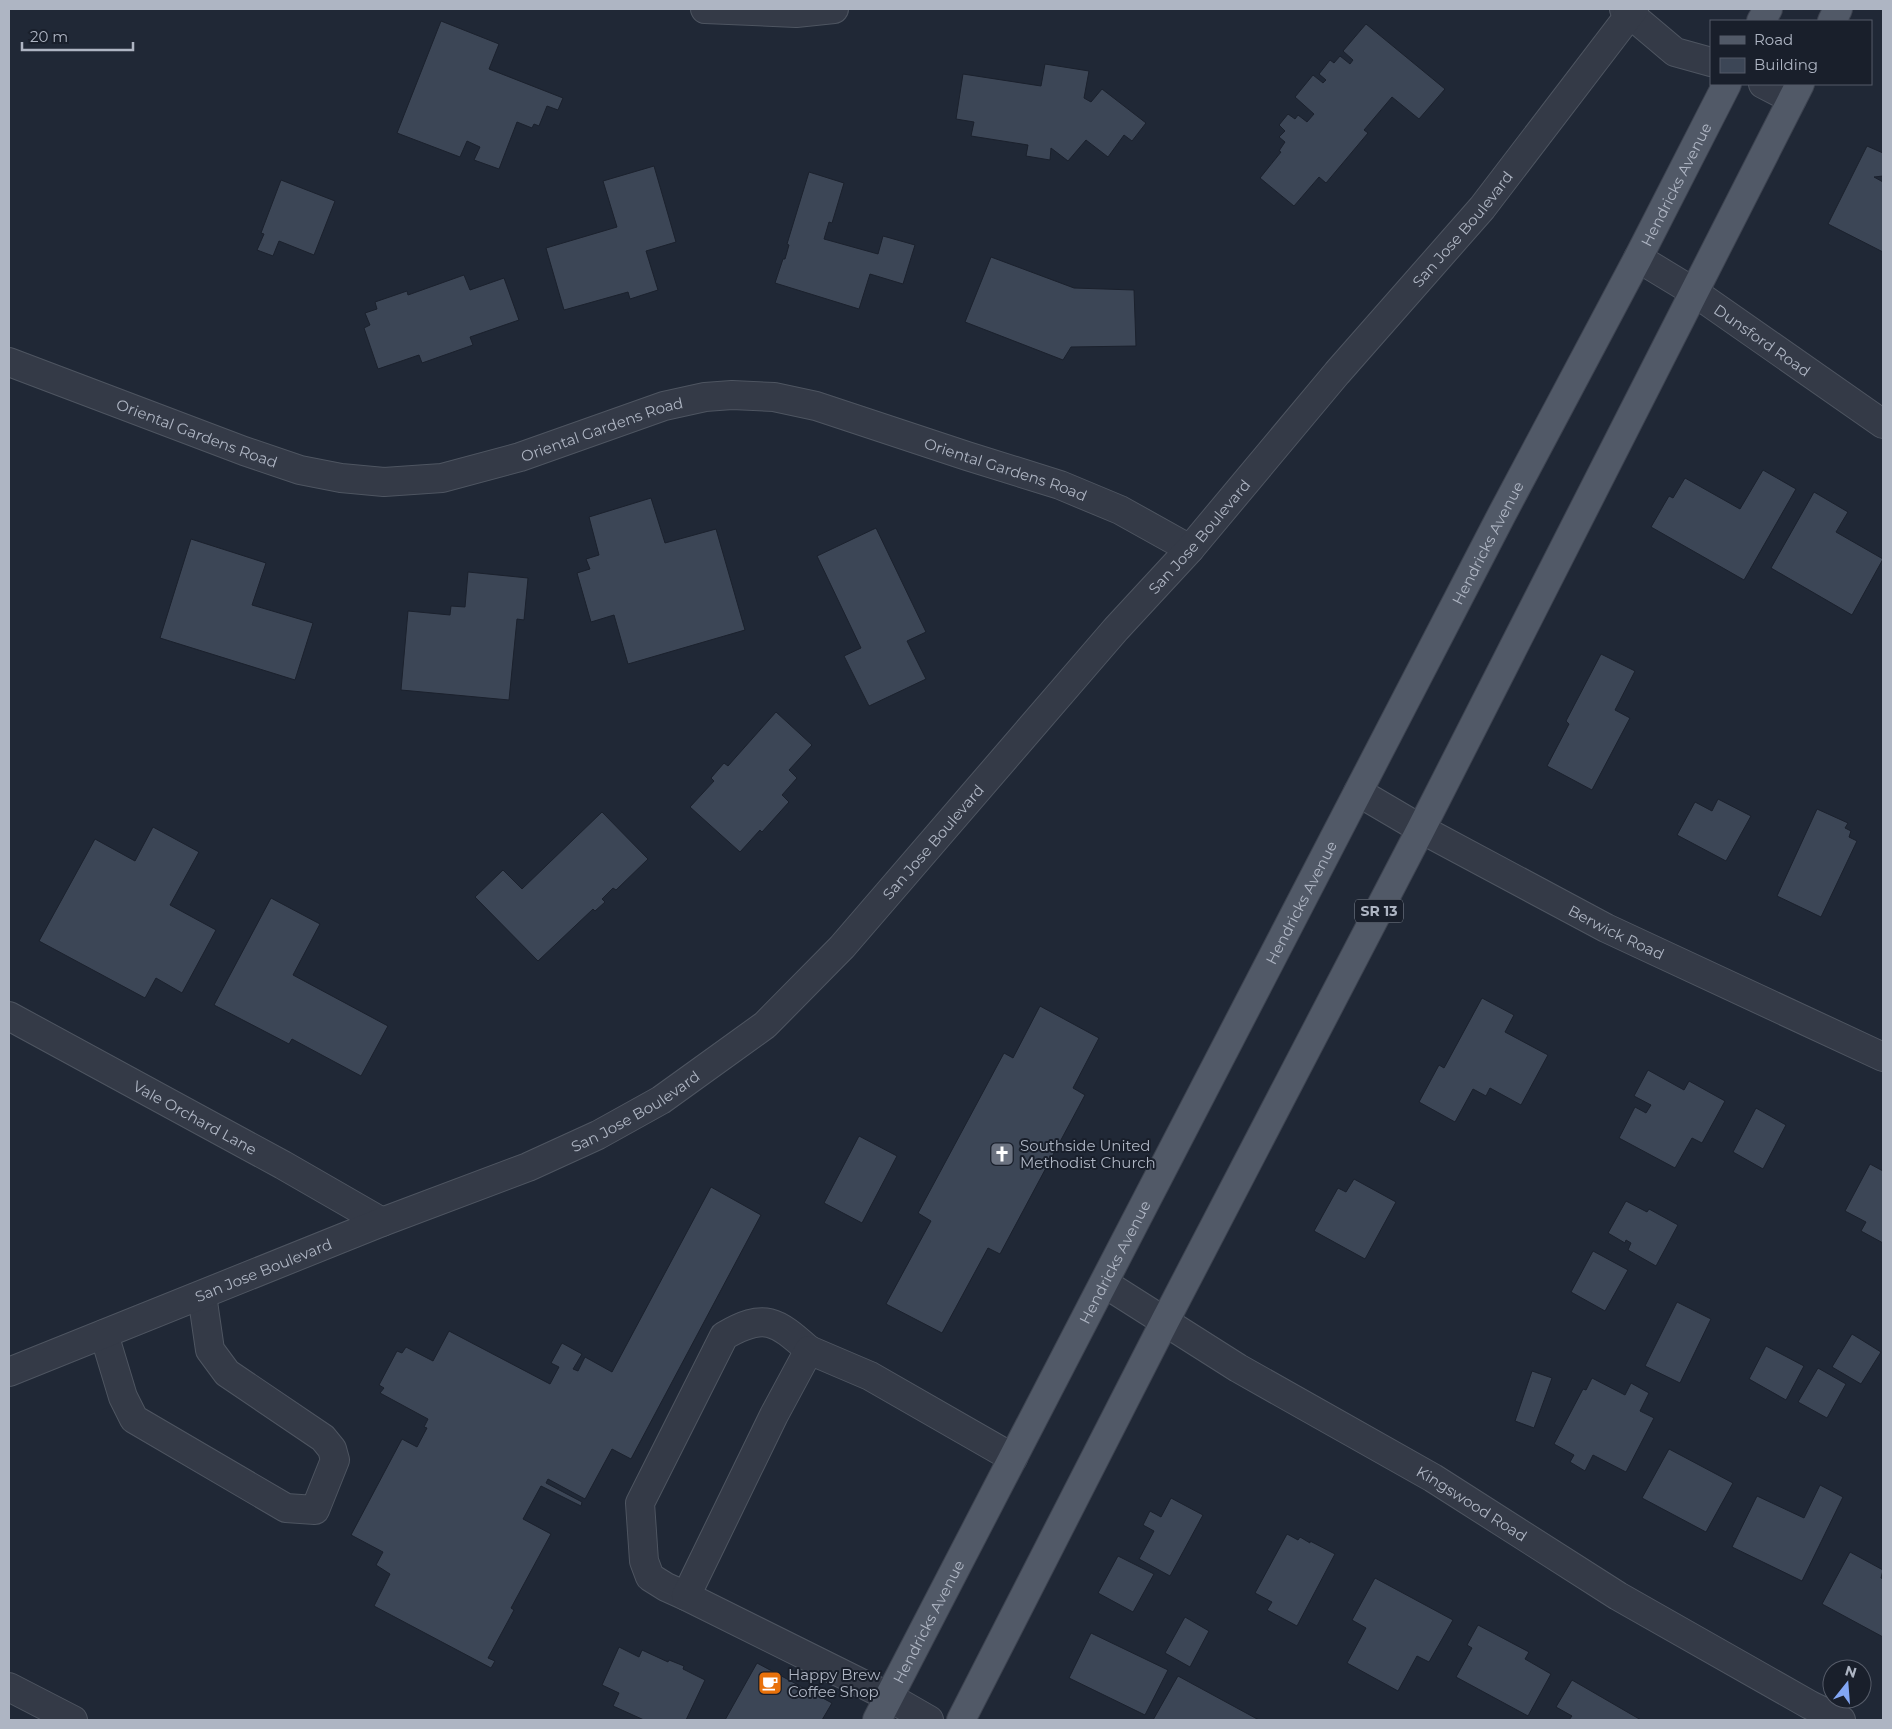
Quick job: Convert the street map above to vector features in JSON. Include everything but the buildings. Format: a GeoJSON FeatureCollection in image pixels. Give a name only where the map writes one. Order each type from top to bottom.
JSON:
{"type":"FeatureCollection","features":[{"type":"Feature","properties":{"kind":"main road"},"geometry":{"type":"LineString","coordinates":[[1762,20],[1768,9]]}},
{"type":"Feature","properties":{"kind":"main road","name":"Hendricks Avenue"},"geometry":{"type":"LineString","coordinates":[[883,1709],[1726,85]]}},
{"type":"Feature","properties":{"kind":"main road","name":"SR 13"},"geometry":{"type":"LineString","coordinates":[[961,1720],[1422,829],[1796,92]]}},
{"type":"Feature","properties":{"kind":"street"},"geometry":{"type":"LineString","coordinates":[[705,9],[796,13],[834,9]]}},
{"type":"Feature","properties":{"kind":"street","name":"San Jose Boulevard"},"geometry":{"type":"LineString","coordinates":[[9,1372],[382,1222],[528,1167],[598,1135],[661,1100],[765,1025],[842,947],[1116,629],[1190,549],[1337,373],[1482,208],[1629,10],[1675,52],[1710,62]]}},
{"type":"Feature","properties":{"kind":"street"},"geometry":{"type":"LineString","coordinates":[[1767,85],[1796,92]]}},
{"type":"Feature","properties":{"kind":"street","name":"Dunsford Road"},"geometry":{"type":"LineString","coordinates":[[1638,258],[1694,292],[1883,424]]}},
{"type":"Feature","properties":{"kind":"street","name":"Oriental Gardens Road"},"geometry":{"type":"LineString","coordinates":[[9,362],[244,451],[300,470],[341,478],[384,482],[442,478],[520,458],[664,406],[705,397],[732,395],[774,397],[816,406],[1060,485],[1120,510],[1190,549]]}},
{"type":"Feature","properties":{"kind":"street","name":"Berwick Road"},"geometry":{"type":"LineString","coordinates":[[1358,792],[1422,829],[1606,928],[1883,1057]]}},
{"type":"Feature","properties":{"kind":"street","name":"Vale Orchard Lane"},"geometry":{"type":"LineString","coordinates":[[9,1016],[266,1156],[382,1222]]}},
{"type":"Feature","properties":{"kind":"street","name":"Kingswood Road"},"geometry":{"type":"LineString","coordinates":[[1104,1283],[1238,1368],[1434,1478],[1618,1596],[1810,1705],[1841,1720]]}},
{"type":"Feature","properties":{"kind":"street"},"geometry":{"type":"LineString","coordinates":[[104,1334],[123,1398],[134,1419],[286,1508],[315,1510],[335,1460],[332,1449],[323,1438],[227,1373],[210,1350],[202,1295]]}},
{"type":"Feature","properties":{"kind":"street"},"geometry":{"type":"LineString","coordinates":[[929,1720],[883,1709],[650,1577],[644,1561],[640,1503],[724,1336],[742,1325],[764,1322],[783,1328],[809,1350],[870,1376],[1013,1458]]}},
{"type":"Feature","properties":{"kind":"street"},"geometry":{"type":"LineString","coordinates":[[686,1596],[770,1424],[809,1350]]}},
{"type":"Feature","properties":{"kind":"street"},"geometry":{"type":"LineString","coordinates":[[9,1687],[73,1720]]}},
{"type":"Feature","properties":{"kind":"place","name":"Southside United Methodist Church"},"geometry":{"type":"Point","coordinates":[1002,1154]}},
{"type":"Feature","properties":{"kind":"place","name":"Happy Brew Coffee Shop"},"geometry":{"type":"Point","coordinates":[770,1683]}}]}
